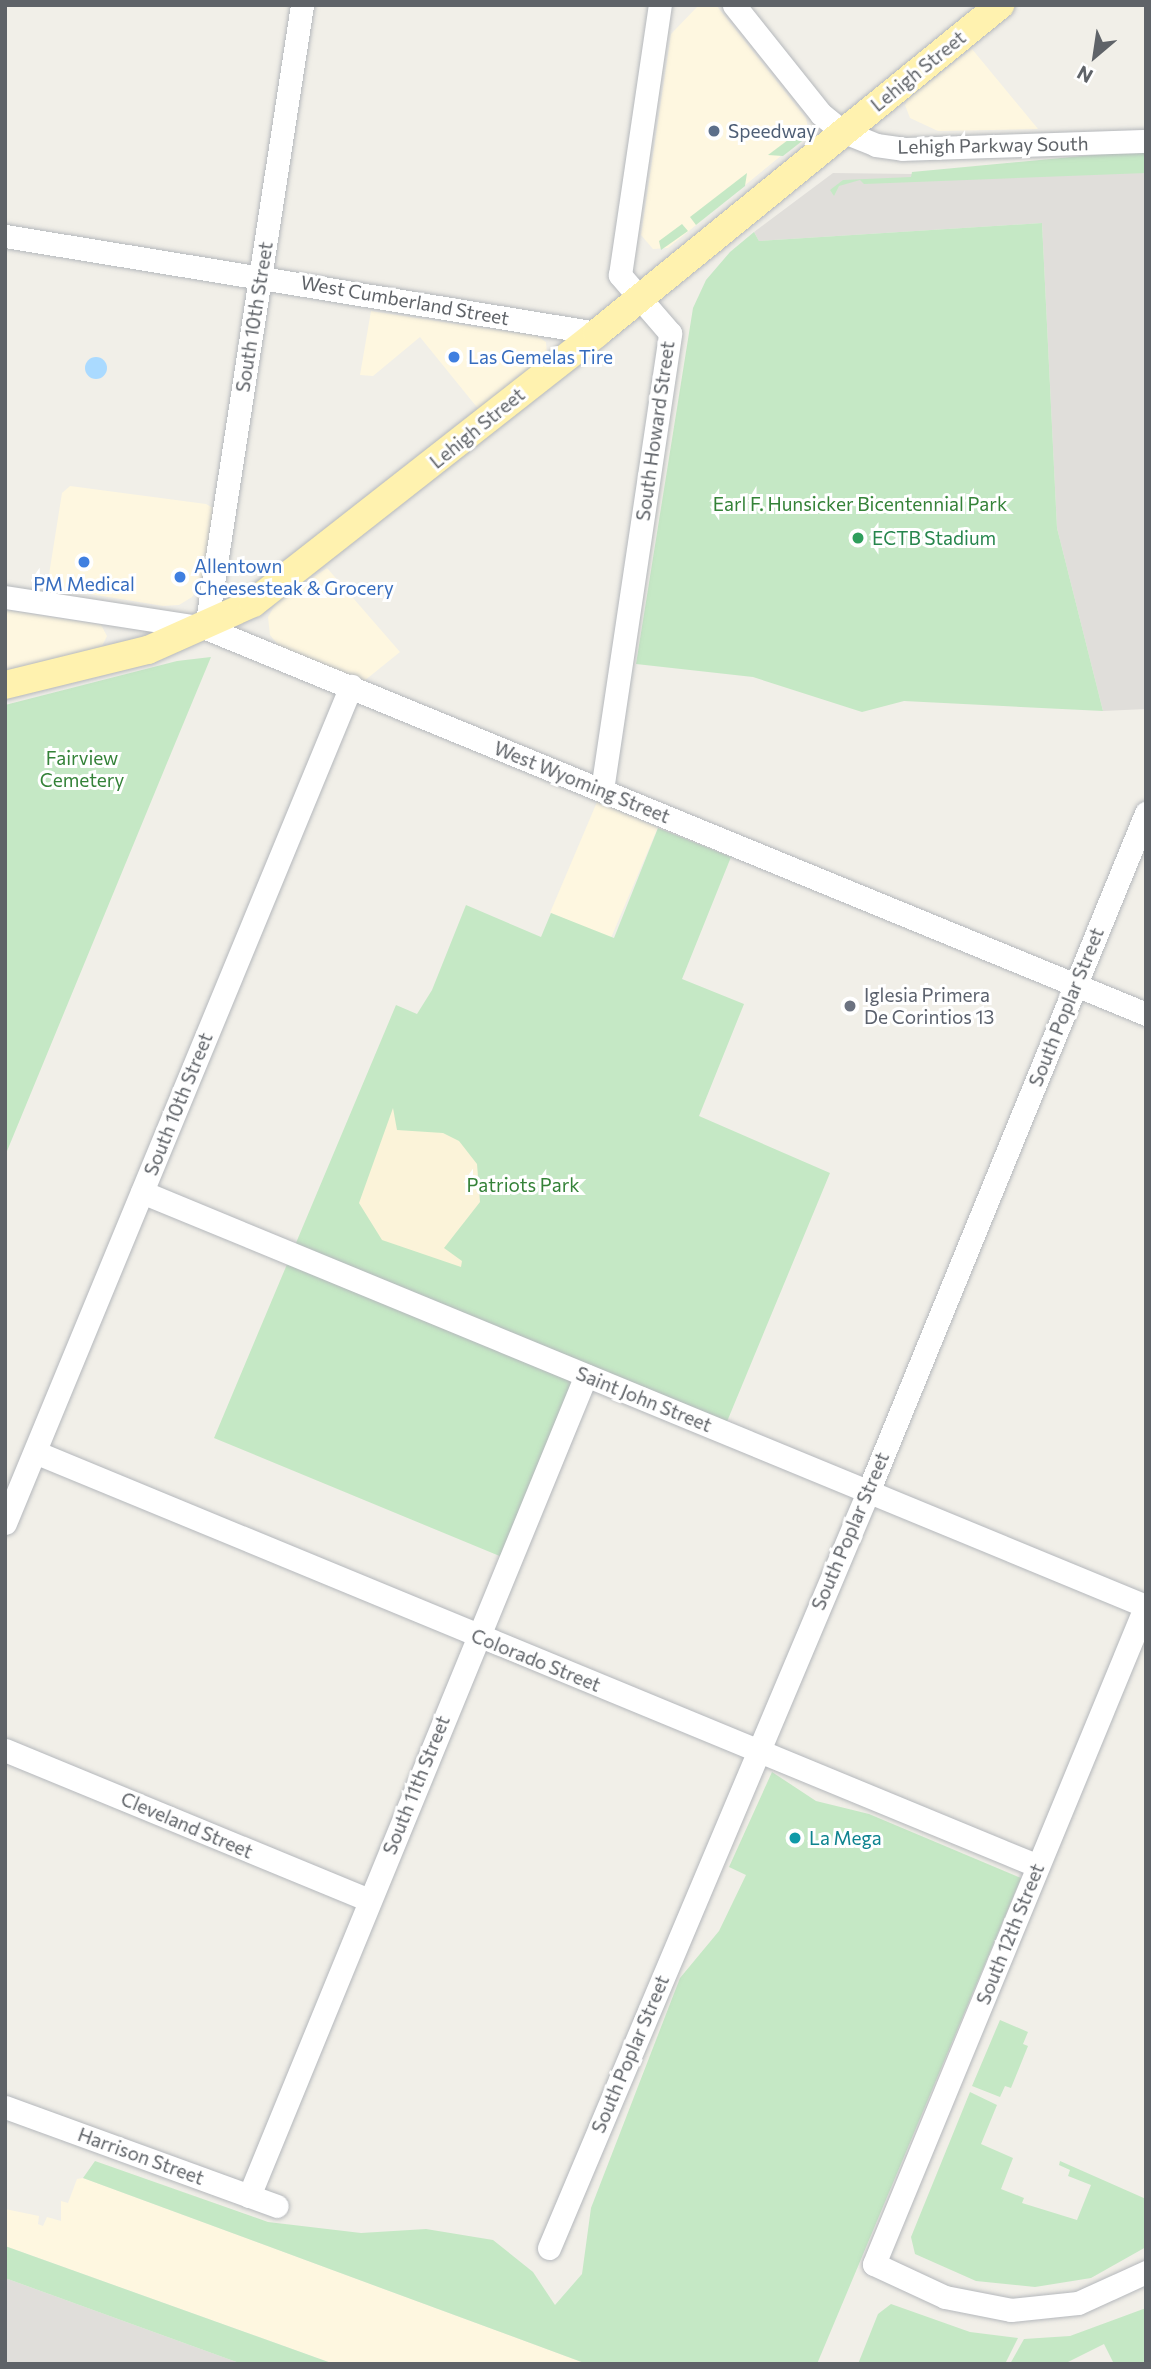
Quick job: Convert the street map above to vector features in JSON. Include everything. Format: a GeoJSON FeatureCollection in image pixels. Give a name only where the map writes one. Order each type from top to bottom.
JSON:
{"type":"FeatureCollection","features":[{"type":"Feature","properties":{"kind":"main road","name":"Lehigh Street"},"geometry":{"type":"LineString","coordinates":[[5,685],[102,664],[206,628],[260,598],[640,298],[1000,5]]}},
{"type":"Feature","properties":{"kind":"street","name":"South 10th Street"},"geometry":{"type":"LineString","coordinates":[[206,628],[302,5]]}},
{"type":"Feature","properties":{"kind":"street","name":"South Howard Street"},"geometry":{"type":"LineString","coordinates":[[602,790],[670,333],[620,275],[660,5]]}},
{"type":"Feature","properties":{"kind":"street","name":"Lehigh Parkway South"},"geometry":{"type":"LineString","coordinates":[[734,5],[821,114],[842,131],[876,145],[904,149],[1146,141]]}},
{"type":"Feature","properties":{"kind":"street","name":"West Cumberland Street"},"geometry":{"type":"LineString","coordinates":[[5,236],[261,275],[597,332]]}},
{"type":"Feature","properties":{"kind":"street","name":"West Wyoming Street"},"geometry":{"type":"LineString","coordinates":[[5,597],[206,628],[1146,1014]]}},
{"type":"Feature","properties":{"kind":"street","name":"South 10th Street"},"geometry":{"type":"LineString","coordinates":[[5,1523],[351,686]]}},
{"type":"Feature","properties":{"kind":"street","name":"South Poplar Street"},"geometry":{"type":"LineString","coordinates":[[549,2248],[868,1492],[1146,813]]}},
{"type":"Feature","properties":{"kind":"street","name":"Saint John Street"},"geometry":{"type":"LineString","coordinates":[[142,1192],[1145,1606]]}},
{"type":"Feature","properties":{"kind":"street","name":"South 11th Street"},"geometry":{"type":"LineString","coordinates":[[249,2196],[586,1375]]}},
{"type":"Feature","properties":{"kind":"street","name":"Colorado Street"},"geometry":{"type":"LineString","coordinates":[[35,1452],[1038,1866]]}},
{"type":"Feature","properties":{"kind":"street","name":"South 12th Street"},"geometry":{"type":"LineString","coordinates":[[1145,1606],[873,2264],[945,2297],[1011,2310],[1078,2304],[1146,2272]]}},
{"type":"Feature","properties":{"kind":"street","name":"Cleveland Street"},"geometry":{"type":"LineString","coordinates":[[5,1750],[369,1900]]}},
{"type":"Feature","properties":{"kind":"street","name":"Harrison Street"},"geometry":{"type":"LineString","coordinates":[[5,2107],[276,2206]]}},
{"type":"Feature","properties":{"kind":"shaded area"},"geometry":{"type":"Polygon","coordinates":[[[699,5],[716,5],[806,118],[809,133],[668,248],[653,249],[641,235],[671,34],[699,5]]]}},
{"type":"Feature","properties":{"kind":"shaded area"},"geometry":{"type":"Polygon","coordinates":[[[972,49],[1038,129],[938,131],[910,118],[905,105],[909,98],[972,49]]]}},
{"type":"Feature","properties":{"kind":"shaded area"},"geometry":{"type":"Polygon","coordinates":[[[1146,150],[1146,709],[1103,711],[1057,528],[1042,223],[759,241],[754,232],[833,173],[912,174],[1146,150]]]}},
{"type":"Feature","properties":{"kind":"shaded area"},"geometry":{"type":"Polygon","coordinates":[[[371,311],[537,336],[546,342],[547,353],[480,411],[420,337],[373,376],[360,375],[371,311]]]}},
{"type":"Feature","properties":{"kind":"shaded area"},"geometry":{"type":"Polygon","coordinates":[[[70,486],[206,504],[213,508],[202,583],[192,597],[179,605],[163,606],[47,587],[62,493],[70,486]]]}},
{"type":"Feature","properties":{"kind":"shaded area"},"geometry":{"type":"Polygon","coordinates":[[[327,568],[400,652],[364,681],[279,646],[270,635],[268,617],[276,603],[327,568]]]}},
{"type":"Feature","properties":{"kind":"shaded area"},"geometry":{"type":"Polygon","coordinates":[[[5,610],[101,625],[107,636],[101,648],[5,671],[5,610]]]}},
{"type":"Feature","properties":{"kind":"shaded area"},"geometry":{"type":"Polygon","coordinates":[[[597,802],[658,828],[611,938],[550,912],[597,802]]]}},
{"type":"Feature","properties":{"kind":"shaded area"},"geometry":{"type":"Polygon","coordinates":[[[83,2178],[587,2364],[334,2364],[5,2246],[5,2209],[39,2216],[38,2224],[43,2226],[47,2217],[61,2221],[61,2201],[68,2203],[77,2179],[83,2178]]]}},
{"type":"Feature","properties":{"kind":"shaded area"},"geometry":{"type":"Polygon","coordinates":[[[5,2278],[242,2364],[5,2364],[5,2278]]]}},
{"type":"Feature","properties":{"kind":"green space"},"geometry":{"type":"Polygon","coordinates":[[[800,131],[806,138],[783,156],[768,155],[800,131]]]}},
{"type":"Feature","properties":{"kind":"green space"},"geometry":{"type":"Polygon","coordinates":[[[1146,150],[1146,173],[864,184],[860,180],[839,186],[834,196],[830,190],[843,180],[911,177],[912,172],[1146,150]]]}},
{"type":"Feature","properties":{"kind":"green space"},"geometry":{"type":"Polygon","coordinates":[[[747,173],[745,186],[696,225],[690,217],[747,173]]]}},
{"type":"Feature","properties":{"kind":"green space","name":"ECTB Stadium"},"geometry":{"type":"Polygon","coordinates":[[[1042,223],[1057,528],[1103,711],[904,701],[862,712],[753,677],[636,664],[693,308],[706,280],[730,252],[754,232],[759,241],[1042,223]]]}},
{"type":"Feature","properties":{"kind":"green space"},"geometry":{"type":"Polygon","coordinates":[[[682,224],[688,231],[661,250],[659,241],[682,224]]]}},
{"type":"Feature","properties":{"kind":"green space","name":"Fairview Cemetery"},"geometry":{"type":"Polygon","coordinates":[[[211,657],[5,1156],[5,705],[177,661],[211,657]]]}},
{"type":"Feature","properties":{"kind":"green space","name":"Patriots Park"},"geometry":{"type":"Polygon","coordinates":[[[658,828],[731,857],[682,979],[744,1004],[699,1116],[830,1173],[726,1424],[583,1364],[502,1557],[214,1438],[396,1005],[417,1014],[432,990],[466,905],[541,937],[551,913],[614,938],[658,828]]]}},
{"type":"Feature","properties":{"kind":"green space"},"geometry":{"type":"Polygon","coordinates":[[[772,1772],[816,1801],[869,1814],[1021,1878],[817,2364],[587,2364],[83,2178],[95,2161],[268,2222],[361,2233],[426,2229],[493,2240],[533,2272],[555,2305],[582,2274],[591,2208],[680,1978],[719,1931],[746,1875],[729,1867],[772,1772]]]}},
{"type":"Feature","properties":{"kind":"green space"},"geometry":{"type":"Polygon","coordinates":[[[1000,2020],[1028,2032],[1023,2044],[1028,2046],[1011,2088],[1005,2086],[1000,2097],[972,2086],[1000,2020]]]}},
{"type":"Feature","properties":{"kind":"green space"},"geometry":{"type":"Polygon","coordinates":[[[970,2092],[997,2105],[981,2144],[1013,2158],[1001,2189],[1024,2198],[1022,2203],[1077,2220],[1091,2185],[1068,2176],[1070,2170],[1059,2165],[1060,2161],[1146,2199],[1146,2247],[1091,2278],[1035,2287],[976,2281],[915,2254],[911,2237],[970,2092]]]}},
{"type":"Feature","properties":{"kind":"green space"},"geometry":{"type":"Polygon","coordinates":[[[5,2246],[334,2364],[242,2364],[5,2278],[5,2246]]]}},
{"type":"Feature","properties":{"kind":"green space"},"geometry":{"type":"Polygon","coordinates":[[[891,2304],[970,2332],[1018,2338],[1005,2364],[858,2364],[878,2314],[891,2304]]]}},
{"type":"Feature","properties":{"kind":"green space"},"geometry":{"type":"Polygon","coordinates":[[[1146,2308],[1146,2364],[1114,2364],[1104,2344],[1064,2364],[1010,2364],[1024,2339],[1070,2336],[1146,2308]]]}},
{"type":"Feature","properties":{"kind":"sand"},"geometry":{"type":"Polygon","coordinates":[[[393,1108],[397,1130],[443,1133],[459,1141],[477,1164],[480,1202],[444,1248],[462,1261],[461,1267],[382,1240],[359,1203],[393,1108]]]}},
{"type":"Feature","properties":{"kind":"water"},"geometry":{"type":"Polygon","coordinates":[[[96,357],[104,360],[107,368],[104,376],[96,379],[88,376],[85,368],[88,360],[96,357]]]}},
{"type":"Feature","properties":{"kind":"place","name":"Speedway"},"geometry":{"type":"Point","coordinates":[714,131]}},
{"type":"Feature","properties":{"kind":"place","name":"Las Gemelas Tire"},"geometry":{"type":"Point","coordinates":[454,357]}},
{"type":"Feature","properties":{"kind":"place","name":"ECTB Stadium"},"geometry":{"type":"Point","coordinates":[858,538]}},
{"type":"Feature","properties":{"kind":"place","name":"PM Medical"},"geometry":{"type":"Point","coordinates":[84,562]}},
{"type":"Feature","properties":{"kind":"place","name":"Allentown Cheesesteak & Grocery"},"geometry":{"type":"Point","coordinates":[180,577]}},
{"type":"Feature","properties":{"kind":"place","name":"Iglesia Primera De Corintios 13"},"geometry":{"type":"Point","coordinates":[850,1006]}},
{"type":"Feature","properties":{"kind":"place","name":"La Mega"},"geometry":{"type":"Point","coordinates":[795,1838]}},
{"type":"Feature","properties":{"kind":"park label","name":"Earl F. Hunsicker Bicentennial Park"},"geometry":{"type":"Point","coordinates":[860,504]}}]}
